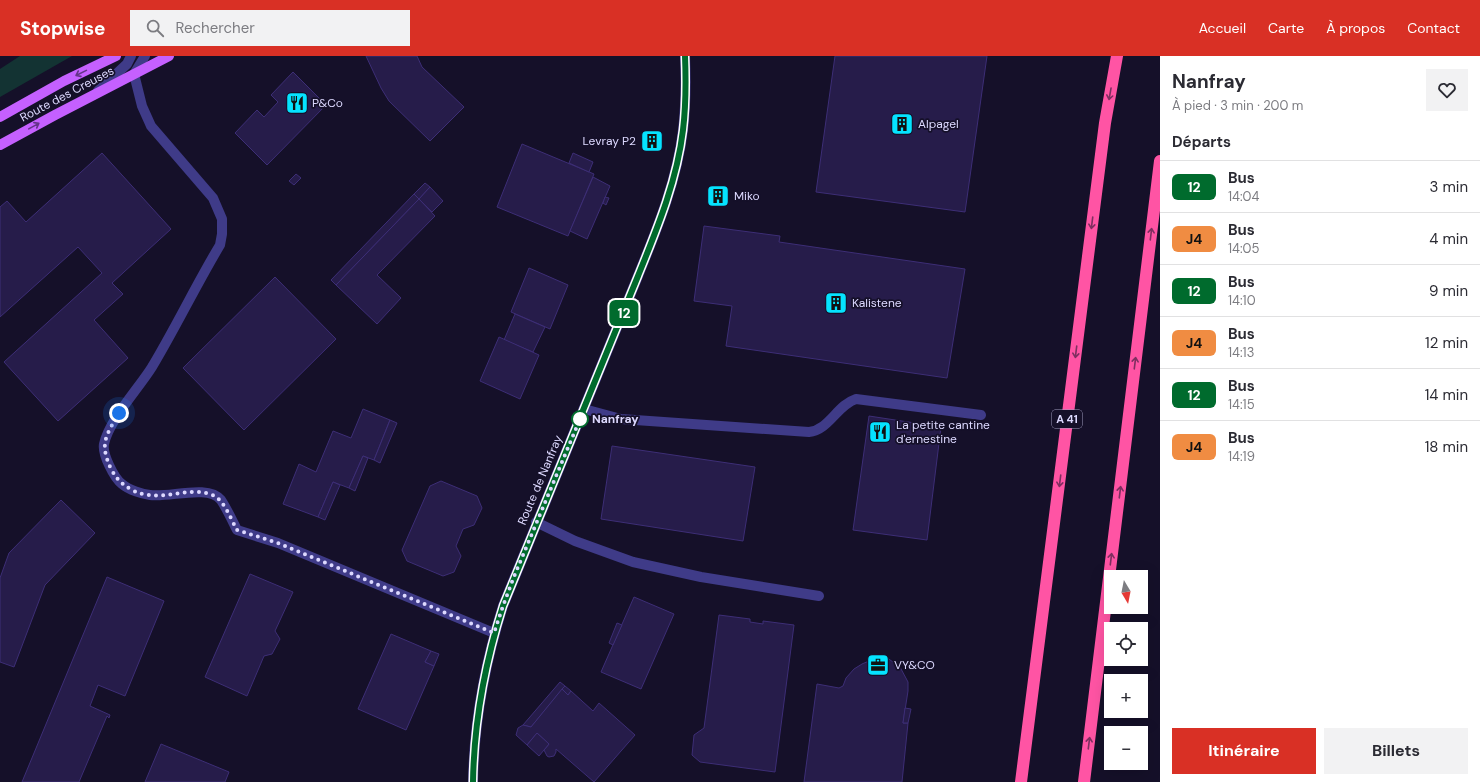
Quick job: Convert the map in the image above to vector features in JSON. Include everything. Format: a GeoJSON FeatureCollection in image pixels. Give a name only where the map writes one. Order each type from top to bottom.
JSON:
{"type":"FeatureCollection","features":[{"type":"Feature","properties":{"kind":"highway","name":"A 41"},"geometry":{"type":"LineString","coordinates":[[1021,782],[1105,122],[1116,56]]}},
{"type":"Feature","properties":{"kind":"highway"},"geometry":{"type":"LineString","coordinates":[[1084,782],[1160,161]]}},
{"type":"Feature","properties":{"kind":"main road","name":"Route des Creuses"},"geometry":{"type":"LineString","coordinates":[[0,117],[116,56]]}},
{"type":"Feature","properties":{"kind":"main road","name":"Route des Creuses"},"geometry":{"type":"LineString","coordinates":[[0,145],[169,56]]}},
{"type":"Feature","properties":{"kind":"street"},"geometry":{"type":"LineString","coordinates":[[91,96],[122,69],[131,56]]}},
{"type":"Feature","properties":{"kind":"street"},"geometry":{"type":"LineString","coordinates":[[145,56],[134,74],[142,106],[151,126],[213,198],[222,219],[222,234],[220,245],[173,332],[151,369],[119,413],[108,432],[104,445],[106,458],[113,472],[122,484],[150,496],[200,492],[211,494],[220,499],[237,530],[278,543],[494,633]]}},
{"type":"Feature","properties":{"kind":"street","name":"Route de Nanfray"},"geometry":{"type":"LineString","coordinates":[[473,782],[474,744],[477,718],[494,633],[536,522],[660,222],[675,172],[683,130],[686,97],[685,56]]}},
{"type":"Feature","properties":{"kind":"street"},"geometry":{"type":"LineString","coordinates":[[584,409],[621,419],[807,432],[819,429],[845,405],[856,400],[981,415]]}},
{"type":"Feature","properties":{"kind":"street"},"geometry":{"type":"LineString","coordinates":[[536,522],[575,541],[633,562],[701,577],[819,596]]}},
{"type":"Feature","properties":{"kind":"green space"},"geometry":{"type":"Polygon","coordinates":[[[20,56],[72,56],[0,97],[0,69],[20,56]]]}},
{"type":"Feature","properties":{"kind":"building"},"geometry":{"type":"Polygon","coordinates":[[[366,56],[417,56],[422,67],[464,107],[430,141],[389,101],[381,88],[366,56]]]}},
{"type":"Feature","properties":{"kind":"building","name":"Alpagel"},"geometry":{"type":"Polygon","coordinates":[[[835,56],[987,56],[965,212],[816,192],[835,56]]]}},
{"type":"Feature","properties":{"kind":"building"},"geometry":{"type":"Polygon","coordinates":[[[293,72],[326,105],[267,165],[235,133],[257,110],[264,117],[278,102],[271,95],[293,72]]]}},
{"type":"Feature","properties":{"kind":"building","name":"Levray P2"},"geometry":{"type":"Polygon","coordinates":[[[650,134],[657,135],[655,149],[647,147],[650,134]]]}},
{"type":"Feature","properties":{"kind":"building"},"geometry":{"type":"Polygon","coordinates":[[[522,144],[594,174],[568,236],[497,207],[522,144]]]}},
{"type":"Feature","properties":{"kind":"building"},"geometry":{"type":"Polygon","coordinates":[[[102,153],[171,229],[112,283],[123,294],[94,320],[128,358],[58,421],[4,362],[102,273],[78,247],[0,317],[0,207],[7,201],[26,222],[102,153]]]}},
{"type":"Feature","properties":{"kind":"building"},"geometry":{"type":"Polygon","coordinates":[[[573,153],[593,162],[589,172],[569,163],[573,153]]]}},
{"type":"Feature","properties":{"kind":"building"},"geometry":{"type":"Polygon","coordinates":[[[296,174],[301,178],[294,185],[289,181],[296,174]]]}},
{"type":"Feature","properties":{"kind":"building"},"geometry":{"type":"Polygon","coordinates":[[[593,177],[610,186],[587,239],[570,231],[593,177]]]}},
{"type":"Feature","properties":{"kind":"building"},"geometry":{"type":"Polygon","coordinates":[[[425,183],[430,187],[419,199],[414,194],[425,183]]]}},
{"type":"Feature","properties":{"kind":"building"},"geometry":{"type":"Polygon","coordinates":[[[430,187],[443,201],[432,212],[419,199],[430,187]]]}},
{"type":"Feature","properties":{"kind":"building","name":"Miko"},"geometry":{"type":"Polygon","coordinates":[[[714,187],[723,189],[721,204],[712,203],[714,187]]]}},
{"type":"Feature","properties":{"kind":"building"},"geometry":{"type":"Polygon","coordinates":[[[414,194],[419,199],[336,285],[331,280],[414,194]]]}},
{"type":"Feature","properties":{"kind":"building"},"geometry":{"type":"Polygon","coordinates":[[[605,197],[609,198],[606,205],[603,203],[605,197]]]}},
{"type":"Feature","properties":{"kind":"building"},"geometry":{"type":"Polygon","coordinates":[[[419,199],[435,216],[377,275],[401,298],[377,324],[336,285],[419,199]]]}},
{"type":"Feature","properties":{"kind":"building","name":"Kalistene"},"geometry":{"type":"Polygon","coordinates":[[[704,226],[780,236],[779,242],[965,269],[947,378],[726,346],[732,306],[694,301],[704,226]]]}},
{"type":"Feature","properties":{"kind":"building"},"geometry":{"type":"Polygon","coordinates":[[[529,268],[568,285],[550,329],[511,312],[529,268]]]}},
{"type":"Feature","properties":{"kind":"building"},"geometry":{"type":"Polygon","coordinates":[[[275,277],[336,339],[244,430],[183,368],[275,277]]]}},
{"type":"Feature","properties":{"kind":"building"},"geometry":{"type":"Polygon","coordinates":[[[515,314],[545,327],[533,352],[504,340],[515,314]]]}},
{"type":"Feature","properties":{"kind":"building"},"geometry":{"type":"Polygon","coordinates":[[[499,337],[539,355],[520,399],[480,381],[499,337]]]}},
{"type":"Feature","properties":{"kind":"building"},"geometry":{"type":"Polygon","coordinates":[[[363,409],[390,420],[374,460],[363,456],[349,488],[333,482],[318,517],[283,504],[299,464],[316,472],[333,431],[351,438],[363,409]]]}},
{"type":"Feature","properties":{"kind":"building"},"geometry":{"type":"Polygon","coordinates":[[[869,416],[941,427],[927,540],[853,530],[869,416]]]}},
{"type":"Feature","properties":{"kind":"building"},"geometry":{"type":"Polygon","coordinates":[[[390,420],[397,423],[380,463],[374,460],[390,420]]]}},
{"type":"Feature","properties":{"kind":"building"},"geometry":{"type":"Polygon","coordinates":[[[612,446],[755,467],[743,541],[601,519],[612,446]]]}},
{"type":"Feature","properties":{"kind":"building"},"geometry":{"type":"Polygon","coordinates":[[[363,456],[368,458],[355,491],[349,488],[363,456]]]}},
{"type":"Feature","properties":{"kind":"building"},"geometry":{"type":"Polygon","coordinates":[[[441,481],[477,496],[482,508],[474,525],[463,529],[456,546],[461,556],[454,572],[443,576],[407,561],[402,550],[430,486],[441,481]]]}},
{"type":"Feature","properties":{"kind":"building"},"geometry":{"type":"Polygon","coordinates":[[[333,482],[340,485],[325,520],[318,517],[333,482]]]}},
{"type":"Feature","properties":{"kind":"building"},"geometry":{"type":"Polygon","coordinates":[[[61,500],[95,533],[45,585],[14,667],[0,662],[0,578],[9,553],[61,500]]]}},
{"type":"Feature","properties":{"kind":"building"},"geometry":{"type":"Polygon","coordinates":[[[250,574],[293,592],[275,631],[280,639],[272,654],[264,656],[247,696],[205,677],[250,574]]]}},
{"type":"Feature","properties":{"kind":"building"},"geometry":{"type":"Polygon","coordinates":[[[107,577],[164,601],[125,696],[98,685],[90,706],[110,715],[109,718],[107,716],[79,782],[22,782],[107,577]]]}},
{"type":"Feature","properties":{"kind":"building"},"geometry":{"type":"Polygon","coordinates":[[[634,597],[674,614],[641,689],[601,672],[634,597]]]}},
{"type":"Feature","properties":{"kind":"building"},"geometry":{"type":"Polygon","coordinates":[[[719,615],[750,619],[750,622],[763,624],[763,621],[794,625],[775,772],[700,762],[692,755],[694,735],[704,728],[719,615]]]}},
{"type":"Feature","properties":{"kind":"building"},"geometry":{"type":"Polygon","coordinates":[[[617,623],[622,625],[613,645],[609,643],[617,623]]]}},
{"type":"Feature","properties":{"kind":"building"},"geometry":{"type":"Polygon","coordinates":[[[391,634],[431,651],[425,662],[434,666],[406,730],[358,709],[391,634]]]}},
{"type":"Feature","properties":{"kind":"building"},"geometry":{"type":"Polygon","coordinates":[[[431,651],[439,654],[434,666],[425,662],[431,651]]]}},
{"type":"Feature","properties":{"kind":"building"},"geometry":{"type":"Polygon","coordinates":[[[879,655],[886,657],[900,667],[908,682],[903,723],[908,723],[902,782],[804,782],[817,684],[839,688],[843,686],[846,678],[854,669],[869,661],[878,661],[879,655]]]}},
{"type":"Feature","properties":{"kind":"building"},"geometry":{"type":"Polygon","coordinates":[[[560,682],[565,686],[531,727],[523,725],[560,682]]]}},
{"type":"Feature","properties":{"kind":"building"},"geometry":{"type":"Polygon","coordinates":[[[565,686],[571,691],[568,695],[562,689],[565,686]]]}},
{"type":"Feature","properties":{"kind":"building"},"geometry":{"type":"Polygon","coordinates":[[[562,689],[568,695],[571,691],[593,711],[599,703],[635,735],[594,782],[556,749],[554,756],[547,756],[544,750],[549,744],[537,733],[527,745],[516,735],[518,728],[523,725],[531,727],[562,689]]]}},
{"type":"Feature","properties":{"kind":"building"},"geometry":{"type":"Polygon","coordinates":[[[905,708],[911,709],[908,723],[903,723],[905,708]]]}},
{"type":"Feature","properties":{"kind":"building"},"geometry":{"type":"Polygon","coordinates":[[[537,733],[549,744],[539,756],[527,745],[537,733]]]}},
{"type":"Feature","properties":{"kind":"building"},"geometry":{"type":"Polygon","coordinates":[[[161,744],[229,772],[225,782],[145,782],[161,744]]]}},
{"type":"Feature","properties":{"kind":"bus line","name":"12"},"geometry":{"type":"LineString","coordinates":[[473,782],[474,744],[477,718],[494,633],[536,522],[618,327],[660,222],[675,172],[683,130],[686,97],[685,56]]}},
{"type":"Feature","properties":{"kind":"place","name":"P&Co"},"geometry":{"type":"Point","coordinates":[297,103]}},
{"type":"Feature","properties":{"kind":"place","name":"Alpagel"},"geometry":{"type":"Point","coordinates":[902,124]}},
{"type":"Feature","properties":{"kind":"place","name":"Levray P2"},"geometry":{"type":"Point","coordinates":[652,141]}},
{"type":"Feature","properties":{"kind":"place","name":"Miko"},"geometry":{"type":"Point","coordinates":[718,196]}},
{"type":"Feature","properties":{"kind":"place","name":"Kalistene"},"geometry":{"type":"Point","coordinates":[836,303]}},
{"type":"Feature","properties":{"kind":"place","name":"Nanfray"},"geometry":{"type":"Point","coordinates":[580,419]}},
{"type":"Feature","properties":{"kind":"place","name":"La petite cantine d'ernestine"},"geometry":{"type":"Point","coordinates":[880,432]}},
{"type":"Feature","properties":{"kind":"place","name":"VY&CO"},"geometry":{"type":"Point","coordinates":[878,665]}},
{"type":"Feature","properties":{"kind":"route"},"geometry":{"type":"LineString","coordinates":[[119,413],[108,432],[104,445],[106,458],[113,472],[122,484],[150,496],[200,492],[211,494],[220,499],[237,530],[278,543],[494,633],[513,579],[580,419]]}}]}
